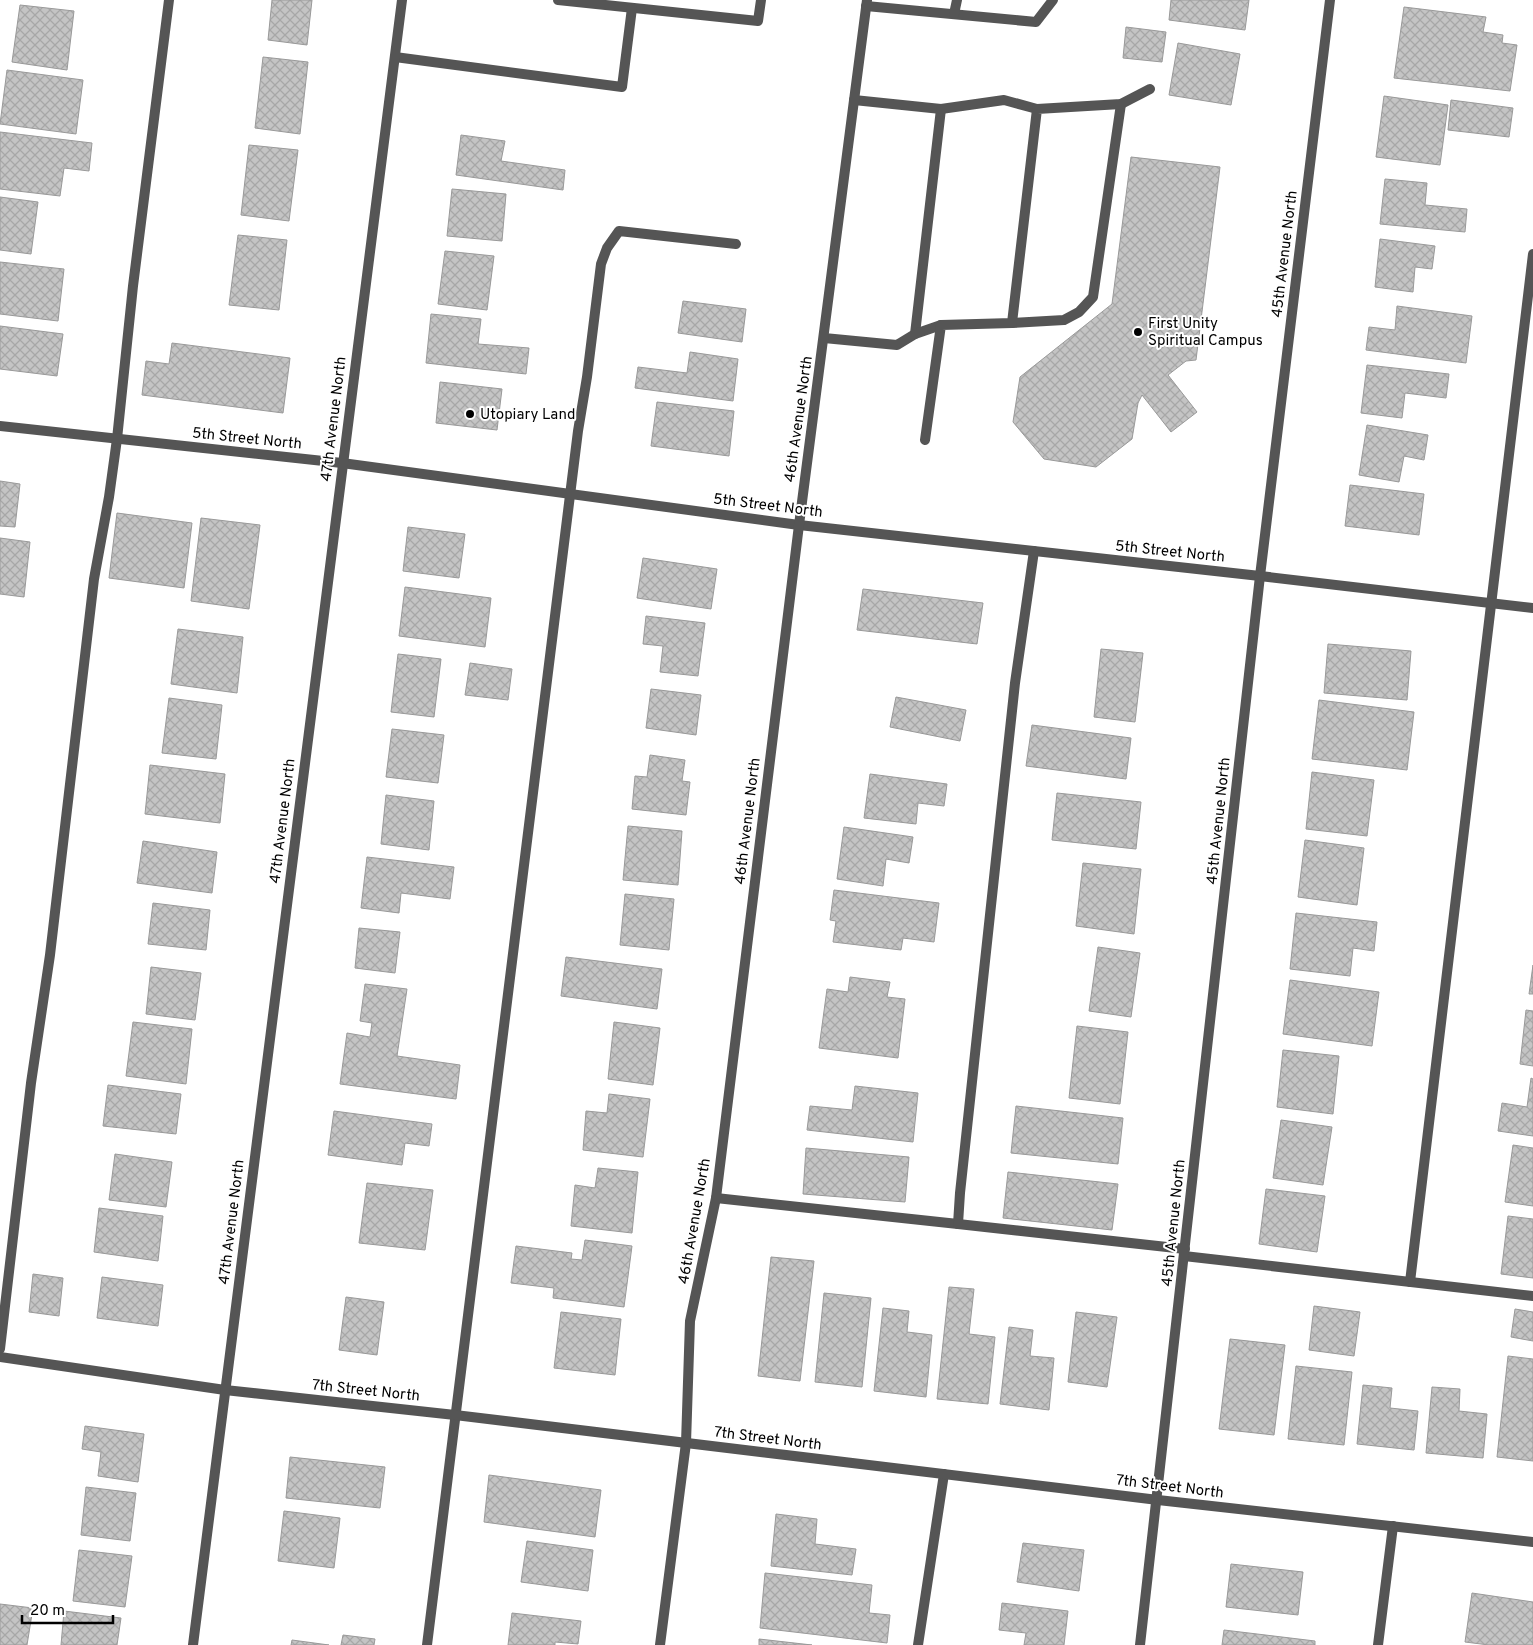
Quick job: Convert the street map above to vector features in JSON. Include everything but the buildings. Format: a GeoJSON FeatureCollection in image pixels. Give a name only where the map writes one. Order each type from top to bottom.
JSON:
{"type":"FeatureCollection","features":[{"type":"Feature","properties":{"kind":"street"},"geometry":{"type":"LineString","coordinates":[[0,1349],[31,1083],[50,955],[94,579],[109,497],[117,439],[133,286],[170,0]]}},
{"type":"Feature","properties":{"kind":"street","name":"47th Avenue North"},"geometry":{"type":"LineString","coordinates":[[193,1645],[402,0]]}},
{"type":"Feature","properties":{"kind":"street"},"geometry":{"type":"LineString","coordinates":[[558,0],[758,20],[761,0]]}},
{"type":"Feature","properties":{"kind":"street"},"geometry":{"type":"LineString","coordinates":[[954,14],[957,0]]}},
{"type":"Feature","properties":{"kind":"street"},"geometry":{"type":"LineString","coordinates":[[866,3],[1036,22],[1053,0]]}},
{"type":"Feature","properties":{"kind":"street","name":"45th Avenue North"},"geometry":{"type":"LineString","coordinates":[[1140,1645],[1158,1500],[1260,576],[1330,0]]}},
{"type":"Feature","properties":{"kind":"street","name":"46th Avenue North"},"geometry":{"type":"LineString","coordinates":[[660,1645],[686,1443],[690,1321],[716,1198],[866,3]]}},
{"type":"Feature","properties":{"kind":"street"},"geometry":{"type":"LineString","coordinates":[[395,58],[622,87],[632,8]]}},
{"type":"Feature","properties":{"kind":"street"},"geometry":{"type":"LineString","coordinates":[[854,100],[941,109],[1004,100],[1037,108],[1121,104],[1150,89]]}},
{"type":"Feature","properties":{"kind":"street"},"geometry":{"type":"LineString","coordinates":[[824,338],[897,345],[915,334],[941,325],[1064,320],[1078,312],[1093,297],[1121,104]]}},
{"type":"Feature","properties":{"kind":"street"},"geometry":{"type":"LineString","coordinates":[[1012,323],[1037,108]]}},
{"type":"Feature","properties":{"kind":"street"},"geometry":{"type":"LineString","coordinates":[[915,334],[941,109]]}},
{"type":"Feature","properties":{"kind":"street"},"geometry":{"type":"LineString","coordinates":[[427,1645],[570,494],[601,264],[607,248],[619,231],[736,244]]}},
{"type":"Feature","properties":{"kind":"street"},"geometry":{"type":"LineString","coordinates":[[1410,1282],[1533,254]]}},
{"type":"Feature","properties":{"kind":"street"},"geometry":{"type":"LineString","coordinates":[[925,440],[941,325]]}},
{"type":"Feature","properties":{"kind":"street","name":"5th Street North"},"geometry":{"type":"LineString","coordinates":[[0,426],[342,463],[799,525],[1533,608]]}},
{"type":"Feature","properties":{"kind":"street"},"geometry":{"type":"LineString","coordinates":[[958,1224],[1014,683],[1034,551]]}},
{"type":"Feature","properties":{"kind":"street"},"geometry":{"type":"LineString","coordinates":[[716,1198],[958,1224],[1533,1296]]}},
{"type":"Feature","properties":{"kind":"street","name":"7th Street North"},"geometry":{"type":"LineString","coordinates":[[0,1358],[225,1390],[455,1415],[1158,1500],[1533,1542]]}},
{"type":"Feature","properties":{"kind":"street"},"geometry":{"type":"LineString","coordinates":[[918,1645],[944,1474]]}},
{"type":"Feature","properties":{"kind":"street"},"geometry":{"type":"LineString","coordinates":[[1378,1645],[1393,1526]]}},
{"type":"Feature","properties":{"kind":"place","name":"First Unity Spiritual Campus"},"geometry":{"type":"Point","coordinates":[1138,332]}},
{"type":"Feature","properties":{"kind":"place","name":"Utopiary Land"},"geometry":{"type":"Point","coordinates":[470,414]}}]}
